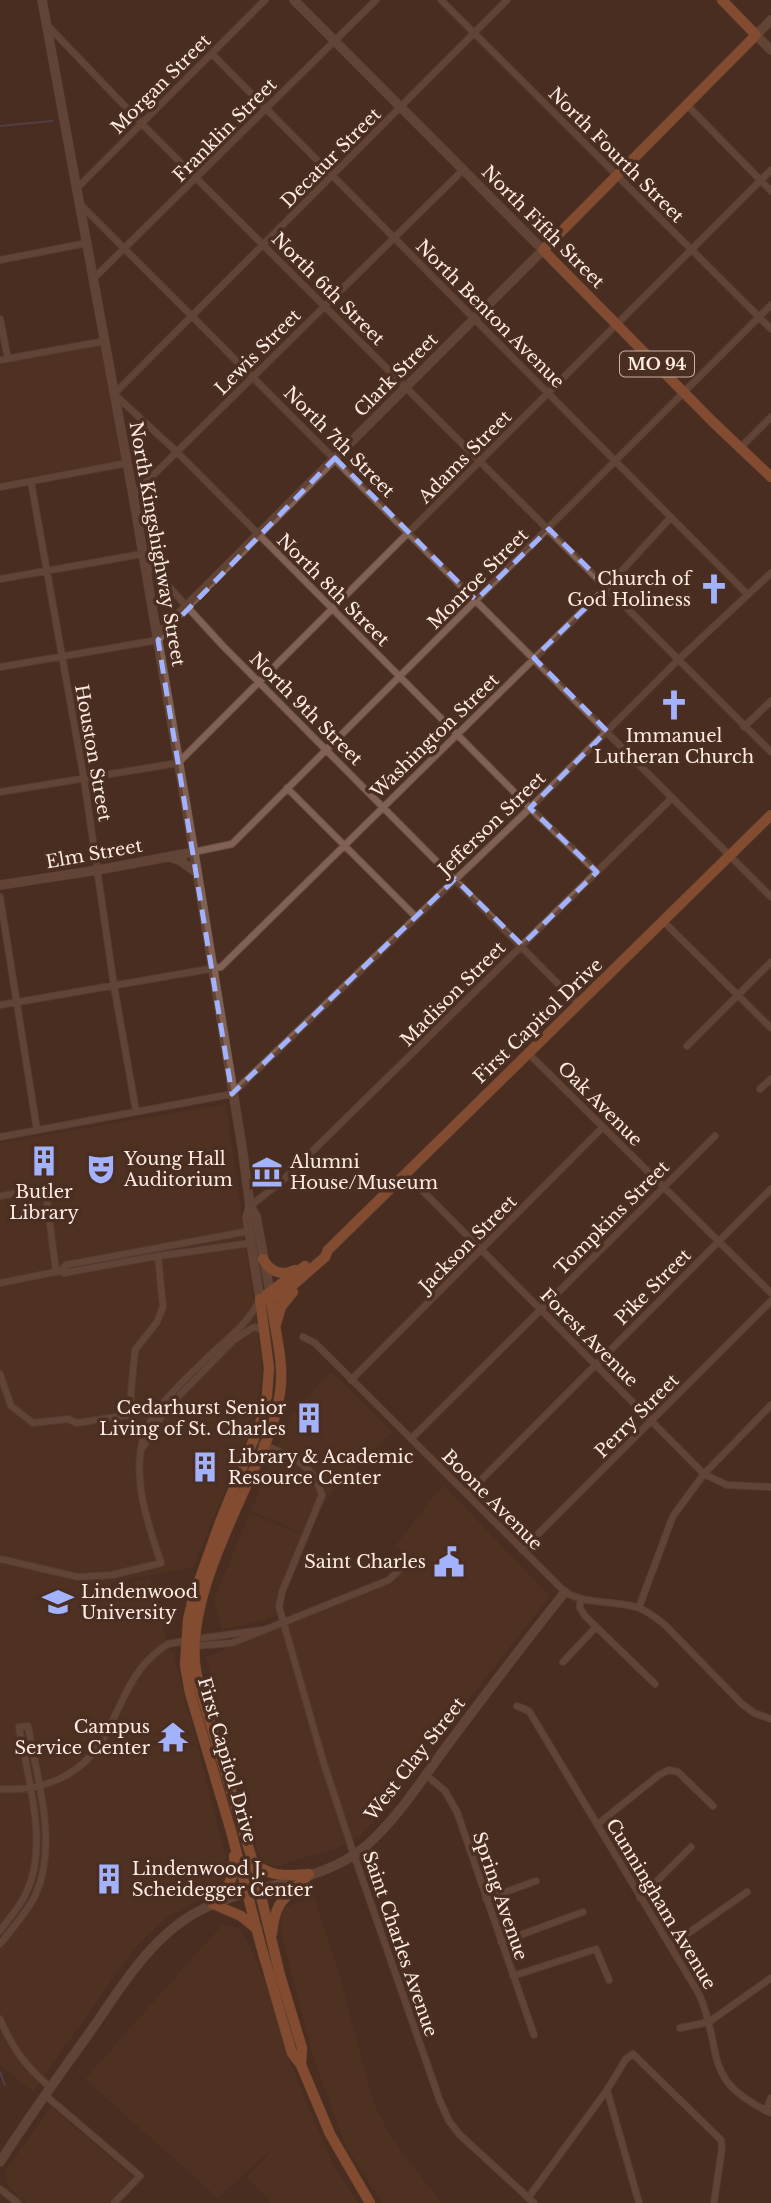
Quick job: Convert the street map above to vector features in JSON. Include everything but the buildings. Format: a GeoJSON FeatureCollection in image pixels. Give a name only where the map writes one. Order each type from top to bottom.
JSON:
{"type":"FeatureCollection","features":[{"type":"Feature","properties":{"kind":"main road","name":"North Kingshighway Street"},"geometry":{"type":"LineString","coordinates":[[42,0],[133,495],[198,873],[250,1206]]}},
{"type":"Feature","properties":{"kind":"main road","name":"North Fifth Street"},"geometry":{"type":"LineString","coordinates":[[293,0],[771,477]]}},
{"type":"Feature","properties":{"kind":"main road"},"geometry":{"type":"LineString","coordinates":[[722,0],[771,50]]}},
{"type":"Feature","properties":{"kind":"main road","name":"Clark Street"},"geometry":{"type":"LineString","coordinates":[[158,640],[163,630],[771,20]]}},
{"type":"Feature","properties":{"kind":"main road","name":"First Capitol Drive"},"geometry":{"type":"LineString","coordinates":[[267,1297],[284,1293],[326,1254],[405,1173],[771,815]]}},
{"type":"Feature","properties":{"kind":"main road","name":"Elm Street"},"geometry":{"type":"LineString","coordinates":[[0,885],[194,852]]}},
{"type":"Feature","properties":{"kind":"main road"},"geometry":{"type":"LineString","coordinates":[[169,857],[181,861],[198,873]]}},
{"type":"Feature","properties":{"kind":"main road"},"geometry":{"type":"LineString","coordinates":[[250,1206],[247,1218],[251,1243],[267,1297]]}},
{"type":"Feature","properties":{"kind":"main road"},"geometry":{"type":"LineString","coordinates":[[250,1206],[256,1216],[267,1297]]}},
{"type":"Feature","properties":{"kind":"main road"},"geometry":{"type":"LineString","coordinates":[[270,1330],[286,1299],[319,1267],[326,1254]]}},
{"type":"Feature","properties":{"kind":"main road","name":"First Capitol Drive"},"geometry":{"type":"LineString","coordinates":[[267,1297],[313,1259],[326,1254]]}},
{"type":"Feature","properties":{"kind":"main road"},"geometry":{"type":"LineString","coordinates":[[263,1259],[266,1266],[275,1272],[288,1274],[313,1259]]}},
{"type":"Feature","properties":{"kind":"main road","name":"First Capitol Drive"},"geometry":{"type":"LineString","coordinates":[[267,1297],[270,1330],[269,1380],[260,1424],[193,1598],[192,1642],[200,1690],[252,1859],[271,1940],[302,2048],[301,2065]]}},
{"type":"Feature","properties":{"kind":"main road","name":"First Capitol Drive"},"geometry":{"type":"LineString","coordinates":[[270,1330],[281,1380],[272,1426],[212,1570],[185,1665],[190,1693],[292,2053],[301,2065],[330,2134],[370,2203]]}},
{"type":"Feature","properties":{"kind":"main road","name":"West Clay Street"},"geometry":{"type":"LineString","coordinates":[[0,2162],[3,2154],[112,2001],[160,1940],[198,1911],[259,1888],[330,1867],[354,1855],[383,1828],[565,1592]]}},
{"type":"Feature","properties":{"kind":"main road"},"geometry":{"type":"LineString","coordinates":[[231,1831],[235,1866],[232,1880],[213,1905],[241,1916],[257,1929]]}},
{"type":"Feature","properties":{"kind":"main road"},"geometry":{"type":"LineString","coordinates":[[252,1859],[255,1864],[269,1872],[282,1876],[309,1874]]}},
{"type":"Feature","properties":{"kind":"main road"},"geometry":{"type":"LineString","coordinates":[[271,1940],[278,1905],[284,1896],[301,1884],[309,1874]]}},
{"type":"Feature","properties":{"kind":"street","name":"Morgan Street"},"geometry":{"type":"LineString","coordinates":[[77,188],[265,0]]}},
{"type":"Feature","properties":{"kind":"street","name":"Franklin Street"},"geometry":{"type":"LineString","coordinates":[[93,279],[376,0]]}},
{"type":"Feature","properties":{"kind":"street","name":"North Fourth Street"},"geometry":{"type":"LineString","coordinates":[[441,0],[771,329]]}},
{"type":"Feature","properties":{"kind":"street","name":"Decatur Street"},"geometry":{"type":"LineString","coordinates":[[114,394],[508,0]]}},
{"type":"Feature","properties":{"kind":"street","name":"North 6th Street"},"geometry":{"type":"LineString","coordinates":[[48,27],[771,752]]}},
{"type":"Feature","properties":{"kind":"street","name":"North Benton Avenue"},"geometry":{"type":"LineString","coordinates":[[212,54],[748,595]]}},
{"type":"Feature","properties":{"kind":"street"},"geometry":{"type":"LineString","coordinates":[[687,105],[771,191]]}},
{"type":"Feature","properties":{"kind":"street","name":"Lewis Street"},"geometry":{"type":"LineString","coordinates":[[133,495],[463,170]]}},
{"type":"Feature","properties":{"kind":"street","name":"Adams Street"},"geometry":{"type":"LineString","coordinates":[[178,763],[771,170]]}},
{"type":"Feature","properties":{"kind":"street","name":"North 7th Street"},"geometry":{"type":"LineString","coordinates":[[79,204],[254,376],[771,897]]}},
{"type":"Feature","properties":{"kind":"street"},"geometry":{"type":"LineString","coordinates":[[0,260],[87,243]]}},
{"type":"Feature","properties":{"kind":"street","name":"Monroe Street"},"geometry":{"type":"LineString","coordinates":[[194,852],[232,844],[771,305]]}},
{"type":"Feature","properties":{"kind":"street"},"geometry":{"type":"LineString","coordinates":[[0,319],[4,359],[105,341]]}},
{"type":"Feature","properties":{"kind":"street","name":"North 8th Street"},"geometry":{"type":"LineString","coordinates":[[114,394],[177,452],[530,808],[597,872]]}},
{"type":"Feature","properties":{"kind":"street"},"geometry":{"type":"LineString","coordinates":[[740,448],[771,417]]}},
{"type":"Feature","properties":{"kind":"street"},"geometry":{"type":"LineString","coordinates":[[0,487],[127,463]]}},
{"type":"Feature","properties":{"kind":"street","name":"Houston Street"},"geometry":{"type":"LineString","coordinates":[[31,482],[84,779],[114,986],[136,1111]]}},
{"type":"Feature","properties":{"kind":"street","name":"Washington Street"},"geometry":{"type":"LineString","coordinates":[[213,968],[221,967],[607,587],[671,517]]}},
{"type":"Feature","properties":{"kind":"street"},"geometry":{"type":"LineString","coordinates":[[0,579],[142,554]]}},
{"type":"Feature","properties":{"kind":"street","name":"North 9th Street"},"geometry":{"type":"LineString","coordinates":[[142,554],[148,565],[259,682],[578,1004]]}},
{"type":"Feature","properties":{"kind":"street","name":"Jefferson Street"},"geometry":{"type":"LineString","coordinates":[[232,1094],[771,573]]}},
{"type":"Feature","properties":{"kind":"street"},"geometry":{"type":"LineString","coordinates":[[0,667],[158,640]]}},
{"type":"Feature","properties":{"kind":"street"},"geometry":{"type":"LineString","coordinates":[[744,727],[771,701]]}},
{"type":"Feature","properties":{"kind":"street"},"geometry":{"type":"LineString","coordinates":[[0,792],[178,763]]}},
{"type":"Feature","properties":{"kind":"street"},"geometry":{"type":"LineString","coordinates":[[287,788],[416,917]]}},
{"type":"Feature","properties":{"kind":"street","name":"Madison Street"},"geometry":{"type":"LineString","coordinates":[[250,1206],[281,1182],[672,798]]}},
{"type":"Feature","properties":{"kind":"street"},"geometry":{"type":"LineString","coordinates":[[0,897],[37,1130]]}},
{"type":"Feature","properties":{"kind":"street"},"geometry":{"type":"LineString","coordinates":[[663,921],[771,1028]]}},
{"type":"Feature","properties":{"kind":"street"},"geometry":{"type":"LineString","coordinates":[[687,1046],[771,962]]}},
{"type":"Feature","properties":{"kind":"street"},"geometry":{"type":"LineString","coordinates":[[0,1005],[213,968]]}},
{"type":"Feature","properties":{"kind":"street","name":"Oak Avenue"},"geometry":{"type":"LineString","coordinates":[[528,1053],[771,1293]]}},
{"type":"Feature","properties":{"kind":"street"},"geometry":{"type":"LineString","coordinates":[[761,1089],[771,1079]]}},
{"type":"Feature","properties":{"kind":"street"},"geometry":{"type":"LineString","coordinates":[[0,1137],[232,1094]]}},
{"type":"Feature","properties":{"kind":"street","name":"Jackson Street"},"geometry":{"type":"LineString","coordinates":[[351,1380],[603,1127]]}},
{"type":"Feature","properties":{"kind":"street","name":"Tompkins Street"},"geometry":{"type":"LineString","coordinates":[[411,1439],[715,1136]]}},
{"type":"Feature","properties":{"kind":"street","name":"Forest Avenue"},"geometry":{"type":"LineString","coordinates":[[405,1173],[704,1474],[727,1485],[771,1487]]}},
{"type":"Feature","properties":{"kind":"street","name":"Pike Street"},"geometry":{"type":"LineString","coordinates":[[467,1494],[771,1189]]}},
{"type":"Feature","properties":{"kind":"street"},"geometry":{"type":"LineString","coordinates":[[0,1196],[44,1191],[58,1271]]}},
{"type":"Feature","properties":{"kind":"street"},"geometry":{"type":"LineString","coordinates":[[0,1283],[58,1271],[66,1265],[249,1231]]}},
{"type":"Feature","properties":{"kind":"street"},"geometry":{"type":"LineString","coordinates":[[58,1271],[66,1273],[251,1243]]}},
{"type":"Feature","properties":{"kind":"street"},"geometry":{"type":"LineString","coordinates":[[0,1374],[11,1406],[33,1423],[68,1419],[76,1423],[128,1415],[135,1350],[157,1322],[163,1307],[158,1256]]}},
{"type":"Feature","properties":{"kind":"street"},"geometry":{"type":"LineString","coordinates":[[0,1559],[78,1577],[112,1575],[161,1563],[149,1527],[139,1475],[143,1437],[156,1413],[267,1297]]}},
{"type":"Feature","properties":{"kind":"street","name":"Perry Street"},"geometry":{"type":"LineString","coordinates":[[522,1550],[771,1301]]}},
{"type":"Feature","properties":{"kind":"street"},"geometry":{"type":"LineString","coordinates":[[142,1448],[166,1409],[229,1345],[252,1328],[270,1330]]}},
{"type":"Feature","properties":{"kind":"street","name":"Boone Avenue"},"geometry":{"type":"LineString","coordinates":[[303,1337],[315,1343],[565,1592],[580,1599],[639,1607]]}},
{"type":"Feature","properties":{"kind":"street"},"geometry":{"type":"LineString","coordinates":[[771,1405],[704,1474],[673,1516],[639,1607],[665,1625],[742,1704],[754,1713],[771,1719]]}},
{"type":"Feature","properties":{"kind":"street"},"geometry":{"type":"LineString","coordinates":[[253,1440],[297,1459],[309,1468],[318,1481],[322,1495],[282,1592],[279,1606],[282,1622]]}},
{"type":"Feature","properties":{"kind":"street"},"geometry":{"type":"LineString","coordinates":[[0,1789],[29,1788],[55,1782],[86,1763],[104,1739],[130,1682],[168,1644],[262,1630],[389,1580],[402,1567]]}},
{"type":"Feature","properties":{"kind":"street"},"geometry":{"type":"LineString","coordinates":[[580,1599],[582,1612],[655,1685]]}},
{"type":"Feature","properties":{"kind":"street","name":"Saint Charles Avenue"},"geometry":{"type":"LineString","coordinates":[[282,1622],[354,1855],[449,2121],[459,2134],[531,2201]]}},
{"type":"Feature","properties":{"kind":"street"},"geometry":{"type":"LineString","coordinates":[[563,1662],[596,1627]]}},
{"type":"Feature","properties":{"kind":"street","name":"Cunningham Avenue"},"geometry":{"type":"LineString","coordinates":[[517,1706],[529,1711],[699,1994],[709,2022],[715,2056],[727,2082],[738,2095],[769,2112]]}},
{"type":"Feature","properties":{"kind":"street"},"geometry":{"type":"LineString","coordinates":[[0,1931],[27,1892],[37,1864],[37,1828],[19,1727],[28,1726],[47,1843],[42,1878],[24,1913],[0,1944]]}},
{"type":"Feature","properties":{"kind":"street"},"geometry":{"type":"LineString","coordinates":[[598,1824],[669,1770],[678,1772],[713,1806]]}},
{"type":"Feature","properties":{"kind":"street","name":"Spring Avenue"},"geometry":{"type":"LineString","coordinates":[[426,1774],[445,1791],[452,1802],[534,2035]]}},
{"type":"Feature","properties":{"kind":"street"},"geometry":{"type":"LineString","coordinates":[[640,1898],[691,1847]]}},
{"type":"Feature","properties":{"kind":"street"},"geometry":{"type":"LineString","coordinates":[[486,1899],[536,1881]]}},
{"type":"Feature","properties":{"kind":"street"},"geometry":{"type":"LineString","coordinates":[[670,1946],[747,1892]]}},
{"type":"Feature","properties":{"kind":"street"},"geometry":{"type":"LineString","coordinates":[[501,1942],[583,1912]]}},
{"type":"Feature","properties":{"kind":"street"},"geometry":{"type":"LineString","coordinates":[[513,1976],[596,1949],[610,1980]]}},
{"type":"Feature","properties":{"kind":"street"},"geometry":{"type":"LineString","coordinates":[[680,2028],[709,2022],[771,1978]]}},
{"type":"Feature","properties":{"kind":"street"},"geometry":{"type":"LineString","coordinates":[[0,2018],[10,2043],[48,2091],[140,2176],[114,2203]]}},
{"type":"Feature","properties":{"kind":"street"},"geometry":{"type":"LineString","coordinates":[[531,2201],[626,2059],[633,2054],[678,2095],[721,2140],[714,2203]]}},
{"type":"Feature","properties":{"kind":"street"},"geometry":{"type":"LineString","coordinates":[[607,2090],[639,2203]]}},
{"type":"Feature","properties":{"kind":"street"},"geometry":{"type":"LineString","coordinates":[[769,2112],[771,2098]]}},
{"type":"Feature","properties":{"kind":"street"},"geometry":{"type":"LineString","coordinates":[[0,2189],[18,2203]]}},
{"type":"Feature","properties":{"kind":"highlighted area"},"geometry":{"type":"Polygon","coordinates":[[[335,458],[476,600],[549,529],[607,587],[534,658],[607,731],[530,808],[597,872],[522,945],[455,879],[232,1094],[158,640],[335,458]]]}},
{"type":"Feature","properties":{"kind":"shaded area"},"geometry":{"type":"Polygon","coordinates":[[[102,346],[122,460],[0,482],[0,362],[102,346]]]}},
{"type":"Feature","properties":{"kind":"shaded area","name":"Lindenwood University"},"geometry":{"type":"Polygon","coordinates":[[[226,1104],[261,1356],[261,1377],[253,1425],[193,1567],[111,1583],[113,1589],[150,1578],[170,1652],[173,1652],[230,1874],[212,1893],[167,1917],[135,1947],[33,2092],[0,2065],[0,1143],[226,1104]]]}},
{"type":"Feature","properties":{"kind":"shaded area"},"geometry":{"type":"Polygon","coordinates":[[[331,1371],[393,1432],[336,1488],[303,1533],[251,1511],[289,1418],[331,1371]]]}},
{"type":"Feature","properties":{"kind":"shaded area"},"geometry":{"type":"Polygon","coordinates":[[[443,1485],[550,1596],[380,1816],[360,1836],[340,1847],[273,1867],[261,1859],[256,1846],[206,1657],[393,1583],[411,1561],[396,1545],[443,1485]]]}},
{"type":"Feature","properties":{"kind":"shaded area"},"geometry":{"type":"Polygon","coordinates":[[[250,1513],[303,1535],[276,1603],[277,1616],[222,1630],[214,1600],[250,1513]]]}},
{"type":"Feature","properties":{"kind":"shaded area"},"geometry":{"type":"Polygon","coordinates":[[[314,1896],[340,1977],[373,2101],[390,2136],[441,2203],[383,2203],[346,2147],[314,2059],[280,1930],[282,1909],[314,1896]]]}},
{"type":"Feature","properties":{"kind":"shaded area"},"geometry":{"type":"Polygon","coordinates":[[[223,1924],[238,1928],[250,1946],[271,1996],[291,2064],[311,2114],[333,2164],[358,2203],[269,2203],[270,2200],[247,2178],[278,2143],[218,2198],[85,2079],[223,1924]]]}},
{"type":"Feature","properties":{"kind":"shaded area"},"geometry":{"type":"Polygon","coordinates":[[[51,2107],[133,2177],[109,2203],[26,2203],[7,2184],[5,2171],[51,2107]]]}},
{"type":"Feature","properties":{"kind":"waterway"},"geometry":{"type":"LineString","coordinates":[[0,126],[52,121]]}},
{"type":"Feature","properties":{"kind":"waterway"},"geometry":{"type":"LineString","coordinates":[[0,2072],[5,2085]]}},
{"type":"Feature","properties":{"kind":"place","name":"Church of God Holiness"},"geometry":{"type":"Point","coordinates":[714,589]}},
{"type":"Feature","properties":{"kind":"place","name":"Immanuel Lutheran Church"},"geometry":{"type":"Point","coordinates":[674,705]}},
{"type":"Feature","properties":{"kind":"place","name":"Butler Library"},"geometry":{"type":"Point","coordinates":[44,1161]}},
{"type":"Feature","properties":{"kind":"place","name":"Young Hall Auditorium"},"geometry":{"type":"Point","coordinates":[101,1169]}},
{"type":"Feature","properties":{"kind":"place","name":"Alumni House/Museum"},"geometry":{"type":"Point","coordinates":[267,1172]}},
{"type":"Feature","properties":{"kind":"place","name":"Cedarhurst Senior Living of St. Charles"},"geometry":{"type":"Point","coordinates":[309,1418]}},
{"type":"Feature","properties":{"kind":"place","name":"Library & Academic Resource Center"},"geometry":{"type":"Point","coordinates":[205,1467]}},
{"type":"Feature","properties":{"kind":"place","name":"Saint Charles"},"geometry":{"type":"Point","coordinates":[449,1562]}},
{"type":"Feature","properties":{"kind":"place","name":"Lindenwood University"},"geometry":{"type":"Point","coordinates":[58,1602]}},
{"type":"Feature","properties":{"kind":"place","name":"Campus Service Center"},"geometry":{"type":"Point","coordinates":[173,1737]}},
{"type":"Feature","properties":{"kind":"place","name":"Lindenwood J. Scheidegger Center"},"geometry":{"type":"Point","coordinates":[109,1879]}}]}
